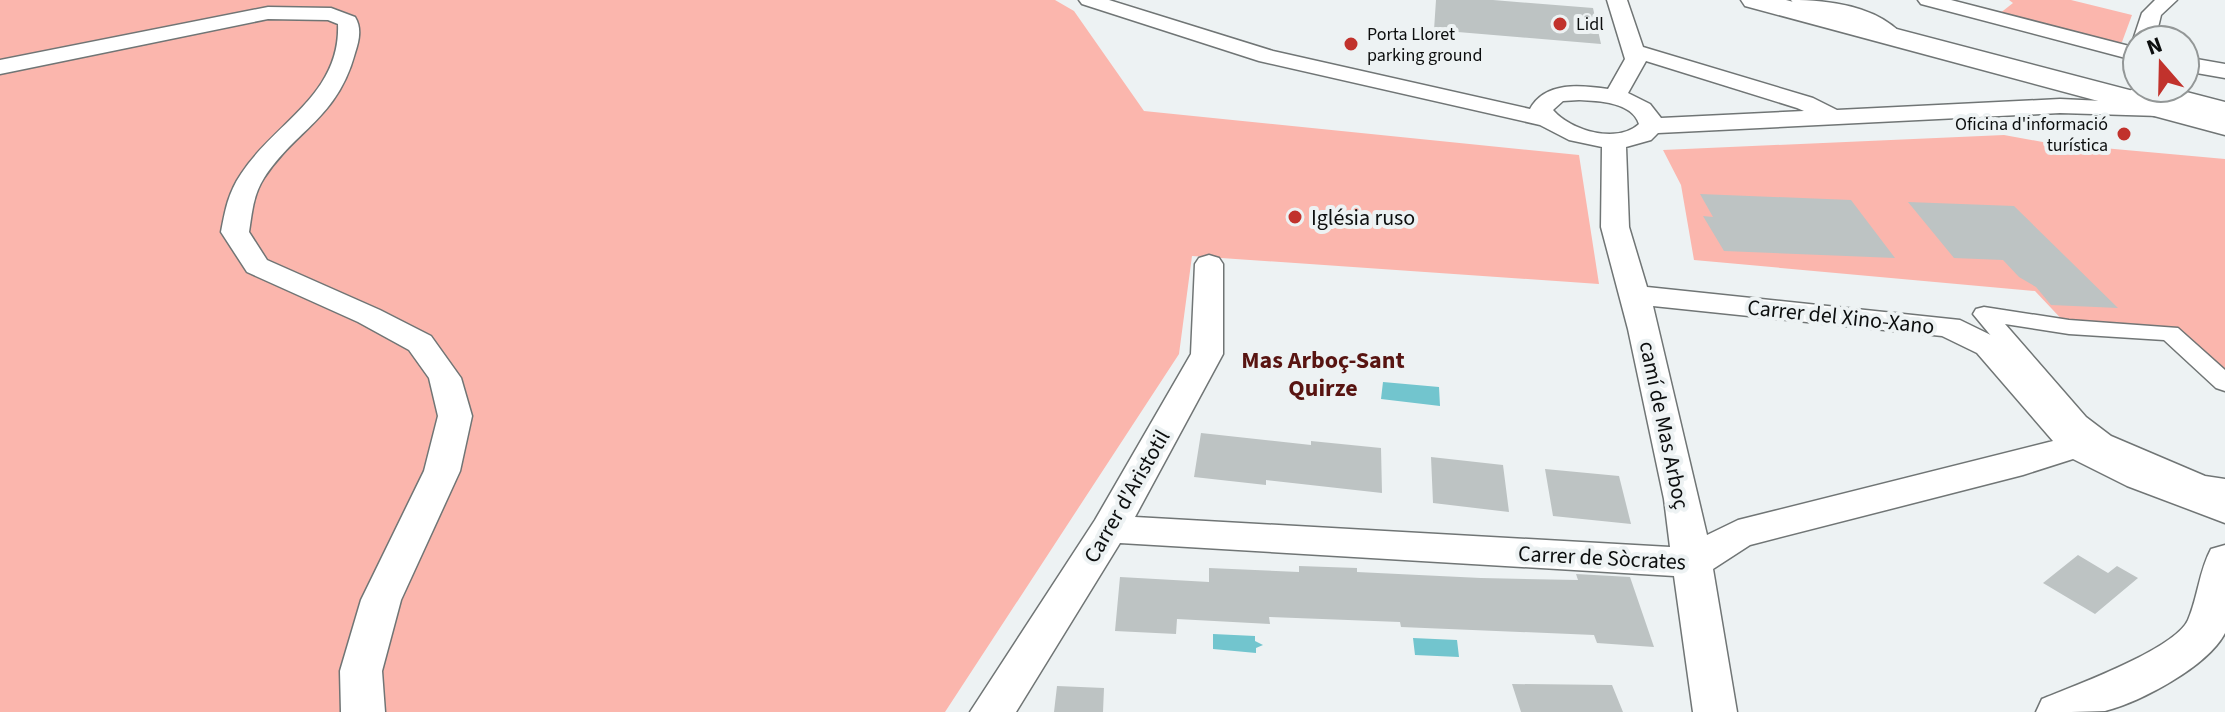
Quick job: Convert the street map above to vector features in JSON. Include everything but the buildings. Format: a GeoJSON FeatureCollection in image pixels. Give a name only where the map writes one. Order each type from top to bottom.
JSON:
{"type":"FeatureCollection","features":[{"type":"Feature","properties":{"kind":"main road"},"geometry":{"type":"LineString","coordinates":[[1755,0],[2225,125]]}},
{"type":"Feature","properties":{"kind":"street"},"geometry":{"type":"LineString","coordinates":[[1089,0],[1191,34],[1304,65],[1545,119],[1581,136],[1614,140],[1640,136],[1652,126],[2060,106],[2109,105],[2163,109]]}},
{"type":"Feature","properties":{"kind":"street"},"geometry":{"type":"LineString","coordinates":[[1614,98],[1636,59],[1617,0]]}},
{"type":"Feature","properties":{"kind":"street"},"geometry":{"type":"LineString","coordinates":[[1801,0],[1873,21],[1895,39]]}},
{"type":"Feature","properties":{"kind":"street"},"geometry":{"type":"LineString","coordinates":[[1928,0],[2121,51]]}},
{"type":"Feature","properties":{"kind":"street"},"geometry":{"type":"LineString","coordinates":[[2149,24],[2152,13],[2167,0]]}},
{"type":"Feature","properties":{"kind":"street"},"geometry":{"type":"LineString","coordinates":[[0,67],[268,13],[331,14],[348,21],[350,31],[342,70],[313,115],[260,168],[242,196],[235,232],[257,266],[369,316],[420,343],[445,378],[455,416],[442,471],[381,600],[361,671],[363,712]]}},
{"type":"Feature","properties":{"kind":"street"},"geometry":{"type":"LineString","coordinates":[[1634,51],[1805,103],[1835,118]]}},
{"type":"Feature","properties":{"kind":"street"},"geometry":{"type":"LineString","coordinates":[[2201,67],[2225,71]]}},
{"type":"Feature","properties":{"kind":"street"},"geometry":{"type":"LineString","coordinates":[[2037,76],[2064,96],[2060,106]]}},
{"type":"Feature","properties":{"kind":"street"},"geometry":{"type":"LineString","coordinates":[[1545,119],[1541,111],[1550,98],[1579,93],[1614,98],[1639,107],[1651,120],[1652,126]]}},
{"type":"Feature","properties":{"kind":"street"},"geometry":{"type":"LineString","coordinates":[[2118,97],[2155,93],[2225,109]]}},
{"type":"Feature","properties":{"kind":"street","name":"camí de Mas Arboç"},"geometry":{"type":"LineString","coordinates":[[1614,140],[1615,227],[1682,499],[1715,712]]}},
{"type":"Feature","properties":{"kind":"street","name":"Carrer d'Aristotil"},"geometry":{"type":"LineString","coordinates":[[992,712],[1109,529],[1207,354],[1209,264]]}},
{"type":"Feature","properties":{"kind":"street","name":"Carrer del Xino-Xano"},"geometry":{"type":"LineString","coordinates":[[1634,295],[1949,327],[1988,346],[2076,446],[2140,477],[2225,510]]}},
{"type":"Feature","properties":{"kind":"street"},"geometry":{"type":"LineString","coordinates":[[2225,383],[2170,333],[2069,327],[1984,314],[2077,423],[2102,442],[2200,485],[2225,488]]}},
{"type":"Feature","properties":{"kind":"street","name":"Carrer de Sòcrates"},"geometry":{"type":"LineString","coordinates":[[1109,529],[1693,563],[1738,534],[2023,463],[2076,446]]}},
{"type":"Feature","properties":{"kind":"street"},"geometry":{"type":"LineString","coordinates":[[2058,712],[2153,672],[2205,632],[2225,559]]}},
{"type":"Feature","properties":{"kind":"shaded area"},"geometry":{"type":"Polygon","coordinates":[[[0,0],[1055,0],[1074,11],[1144,111],[1579,155],[1599,284],[1192,256],[1179,354],[945,712],[0,712],[0,0]]]}},
{"type":"Feature","properties":{"kind":"shaded area"},"geometry":{"type":"Polygon","coordinates":[[[2009,0],[2071,0],[2132,15],[2129,24],[2121,24],[2121,42],[2115,43],[1999,14],[2013,3],[2009,0]]]}},
{"type":"Feature","properties":{"kind":"shaded area"},"geometry":{"type":"Polygon","coordinates":[[[2004,135],[2048,143],[2225,159],[2225,383],[2170,333],[2069,327],[2035,291],[1694,260],[1681,185],[1663,150],[2004,135]]]}},
{"type":"Feature","properties":{"kind":"water"},"geometry":{"type":"Polygon","coordinates":[[[1383,382],[1439,387],[1440,406],[1381,399],[1383,382]]]}},
{"type":"Feature","properties":{"kind":"water"},"geometry":{"type":"Polygon","coordinates":[[[1213,634],[1255,636],[1255,641],[1263,645],[1256,648],[1256,653],[1213,649],[1213,634]]]}},
{"type":"Feature","properties":{"kind":"water"},"geometry":{"type":"Polygon","coordinates":[[[1413,638],[1457,640],[1459,657],[1415,655],[1413,638]]]}},
{"type":"Feature","properties":{"kind":"place","name":"Lidl"},"geometry":{"type":"Point","coordinates":[1560,24]}},
{"type":"Feature","properties":{"kind":"place","name":"Porta Lloret parking ground"},"geometry":{"type":"Point","coordinates":[1351,44]}},
{"type":"Feature","properties":{"kind":"place","name":"Oficina d'informació turística"},"geometry":{"type":"Point","coordinates":[2124,134]}},
{"type":"Feature","properties":{"kind":"place","name":"Iglésia ruso"},"geometry":{"type":"Point","coordinates":[1295,217]}},
{"type":"Feature","properties":{"kind":"district","name":"Mas Arboç-Sant Quirze"},"geometry":{"type":"Point","coordinates":[1323,374]}}]}
